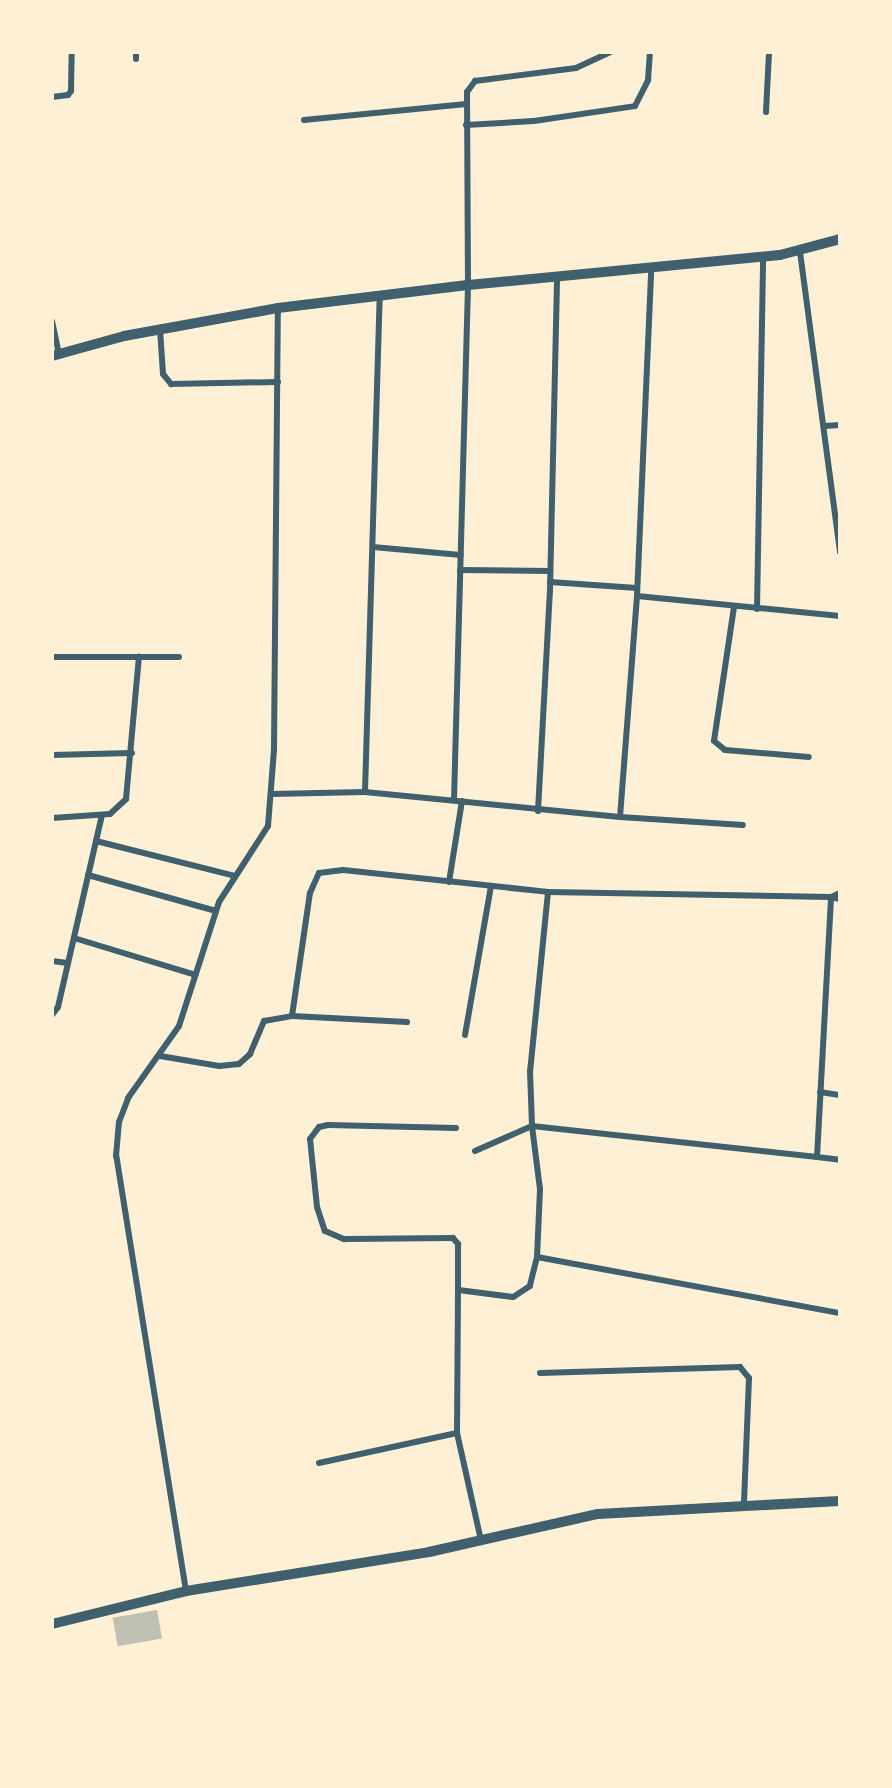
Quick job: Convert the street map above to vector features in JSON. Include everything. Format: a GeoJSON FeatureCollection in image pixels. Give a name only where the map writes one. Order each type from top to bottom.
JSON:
{"type":"FeatureCollection","features":[{"type":"Feature","properties":{"kind":"street"},"geometry":{"type":"LineString","coordinates":[[52,97],[68,95],[71,91],[72,52]]}},
{"type":"Feature","properties":{"kind":"street"},"geometry":{"type":"LineString","coordinates":[[449,882],[458,801],[460,570],[468,285],[466,104],[469,85],[475,81],[576,68],[610,52]]}},
{"type":"Feature","properties":{"kind":"street"},"geometry":{"type":"LineString","coordinates":[[466,125],[623,111],[635,106],[643,94],[650,52]]}},
{"type":"Feature","properties":{"kind":"street"},"geometry":{"type":"LineString","coordinates":[[766,112],[769,52]]}},
{"type":"Feature","properties":{"kind":"street"},"geometry":{"type":"LineString","coordinates":[[304,120],[466,104]]}},
{"type":"Feature","properties":{"kind":"street"},"geometry":{"type":"LineString","coordinates":[[52,321],[56,355],[160,328],[278,308],[468,285],[651,271],[800,252],[840,239]]}},
{"type":"Feature","properties":{"kind":"street"},"geometry":{"type":"LineString","coordinates":[[800,252],[840,552]]}},
{"type":"Feature","properties":{"kind":"street"},"geometry":{"type":"LineString","coordinates":[[757,609],[763,257]]}},
{"type":"Feature","properties":{"kind":"street"},"geometry":{"type":"LineString","coordinates":[[620,817],[637,592],[651,271]]}},
{"type":"Feature","properties":{"kind":"street"},"geometry":{"type":"LineString","coordinates":[[538,811],[550,582],[557,279]]}},
{"type":"Feature","properties":{"kind":"street"},"geometry":{"type":"LineString","coordinates":[[365,792],[380,296]]}},
{"type":"Feature","properties":{"kind":"street"},"geometry":{"type":"LineString","coordinates":[[186,1591],[116,1156],[119,1122],[128,1098],[160,1056],[179,1026],[216,911],[235,876],[268,825],[271,794],[278,308]]}},
{"type":"Feature","properties":{"kind":"street"},"geometry":{"type":"LineString","coordinates":[[160,328],[163,374],[171,384],[278,382]]}},
{"type":"Feature","properties":{"kind":"street"},"geometry":{"type":"LineString","coordinates":[[824,426],[840,425]]}},
{"type":"Feature","properties":{"kind":"street"},"geometry":{"type":"LineString","coordinates":[[373,547],[461,555]]}},
{"type":"Feature","properties":{"kind":"street"},"geometry":{"type":"LineString","coordinates":[[460,570],[550,571]]}},
{"type":"Feature","properties":{"kind":"street"},"geometry":{"type":"LineString","coordinates":[[550,582],[637,592],[734,607],[840,616]]}},
{"type":"Feature","properties":{"kind":"street"},"geometry":{"type":"LineString","coordinates":[[734,607],[714,741],[725,750],[808,757]]}},
{"type":"Feature","properties":{"kind":"street"},"geometry":{"type":"LineString","coordinates":[[52,657],[179,657]]}},
{"type":"Feature","properties":{"kind":"street"},"geometry":{"type":"LineString","coordinates":[[52,818],[102,815],[121,807],[126,799],[139,657]]}},
{"type":"Feature","properties":{"kind":"street"},"geometry":{"type":"LineString","coordinates":[[52,755],[132,753]]}},
{"type":"Feature","properties":{"kind":"street"},"geometry":{"type":"LineString","coordinates":[[271,794],[365,792],[538,811],[742,825]]}},
{"type":"Feature","properties":{"kind":"street"},"geometry":{"type":"LineString","coordinates":[[52,1015],[68,963],[102,815]]}},
{"type":"Feature","properties":{"kind":"street"},"geometry":{"type":"LineString","coordinates":[[96,841],[235,876]]}},
{"type":"Feature","properties":{"kind":"street"},"geometry":{"type":"LineString","coordinates":[[292,1016],[310,893],[319,873],[343,870],[548,892],[840,899]]}},
{"type":"Feature","properties":{"kind":"street"},"geometry":{"type":"LineString","coordinates":[[88,875],[216,911]]}},
{"type":"Feature","properties":{"kind":"street"},"geometry":{"type":"LineString","coordinates":[[465,1035],[491,886]]}},
{"type":"Feature","properties":{"kind":"street"},"geometry":{"type":"LineString","coordinates":[[458,1290],[513,1297],[530,1286],[537,1257],[540,1189],[532,1126],[530,1071],[548,892]]}},
{"type":"Feature","properties":{"kind":"street"},"geometry":{"type":"LineString","coordinates":[[831,897],[840,893]]}},
{"type":"Feature","properties":{"kind":"street"},"geometry":{"type":"LineString","coordinates":[[816,1157],[831,897]]}},
{"type":"Feature","properties":{"kind":"street"},"geometry":{"type":"LineString","coordinates":[[74,938],[196,975]]}},
{"type":"Feature","properties":{"kind":"street"},"geometry":{"type":"LineString","coordinates":[[52,961],[68,963]]}},
{"type":"Feature","properties":{"kind":"street"},"geometry":{"type":"LineString","coordinates":[[160,1056],[219,1066],[240,1064],[250,1054],[264,1021],[292,1016],[407,1022]]}},
{"type":"Feature","properties":{"kind":"street"},"geometry":{"type":"LineString","coordinates":[[820,1092],[840,1095]]}},
{"type":"Feature","properties":{"kind":"street"},"geometry":{"type":"LineString","coordinates":[[456,1128],[328,1125],[319,1127],[310,1139],[317,1207],[325,1231],[344,1239],[453,1238],[458,1244],[457,1433],[481,1540]]}},
{"type":"Feature","properties":{"kind":"street"},"geometry":{"type":"LineString","coordinates":[[475,1151],[532,1126],[840,1160]]}},
{"type":"Feature","properties":{"kind":"street"},"geometry":{"type":"LineString","coordinates":[[537,1257],[840,1313]]}},
{"type":"Feature","properties":{"kind":"street"},"geometry":{"type":"LineString","coordinates":[[540,1373],[740,1367],[749,1378],[744,1506]]}},
{"type":"Feature","properties":{"kind":"street"},"geometry":{"type":"LineString","coordinates":[[320,1463],[457,1433]]}},
{"type":"Feature","properties":{"kind":"street"},"geometry":{"type":"LineString","coordinates":[[52,1624],[186,1591],[355,1565],[598,1514],[840,1501]]}},
{"type":"Feature","properties":{"kind":"building"},"geometry":{"type":"Polygon","coordinates":[[[157,1610],[162,1639],[118,1646],[113,1618],[157,1610]]]}}]}
